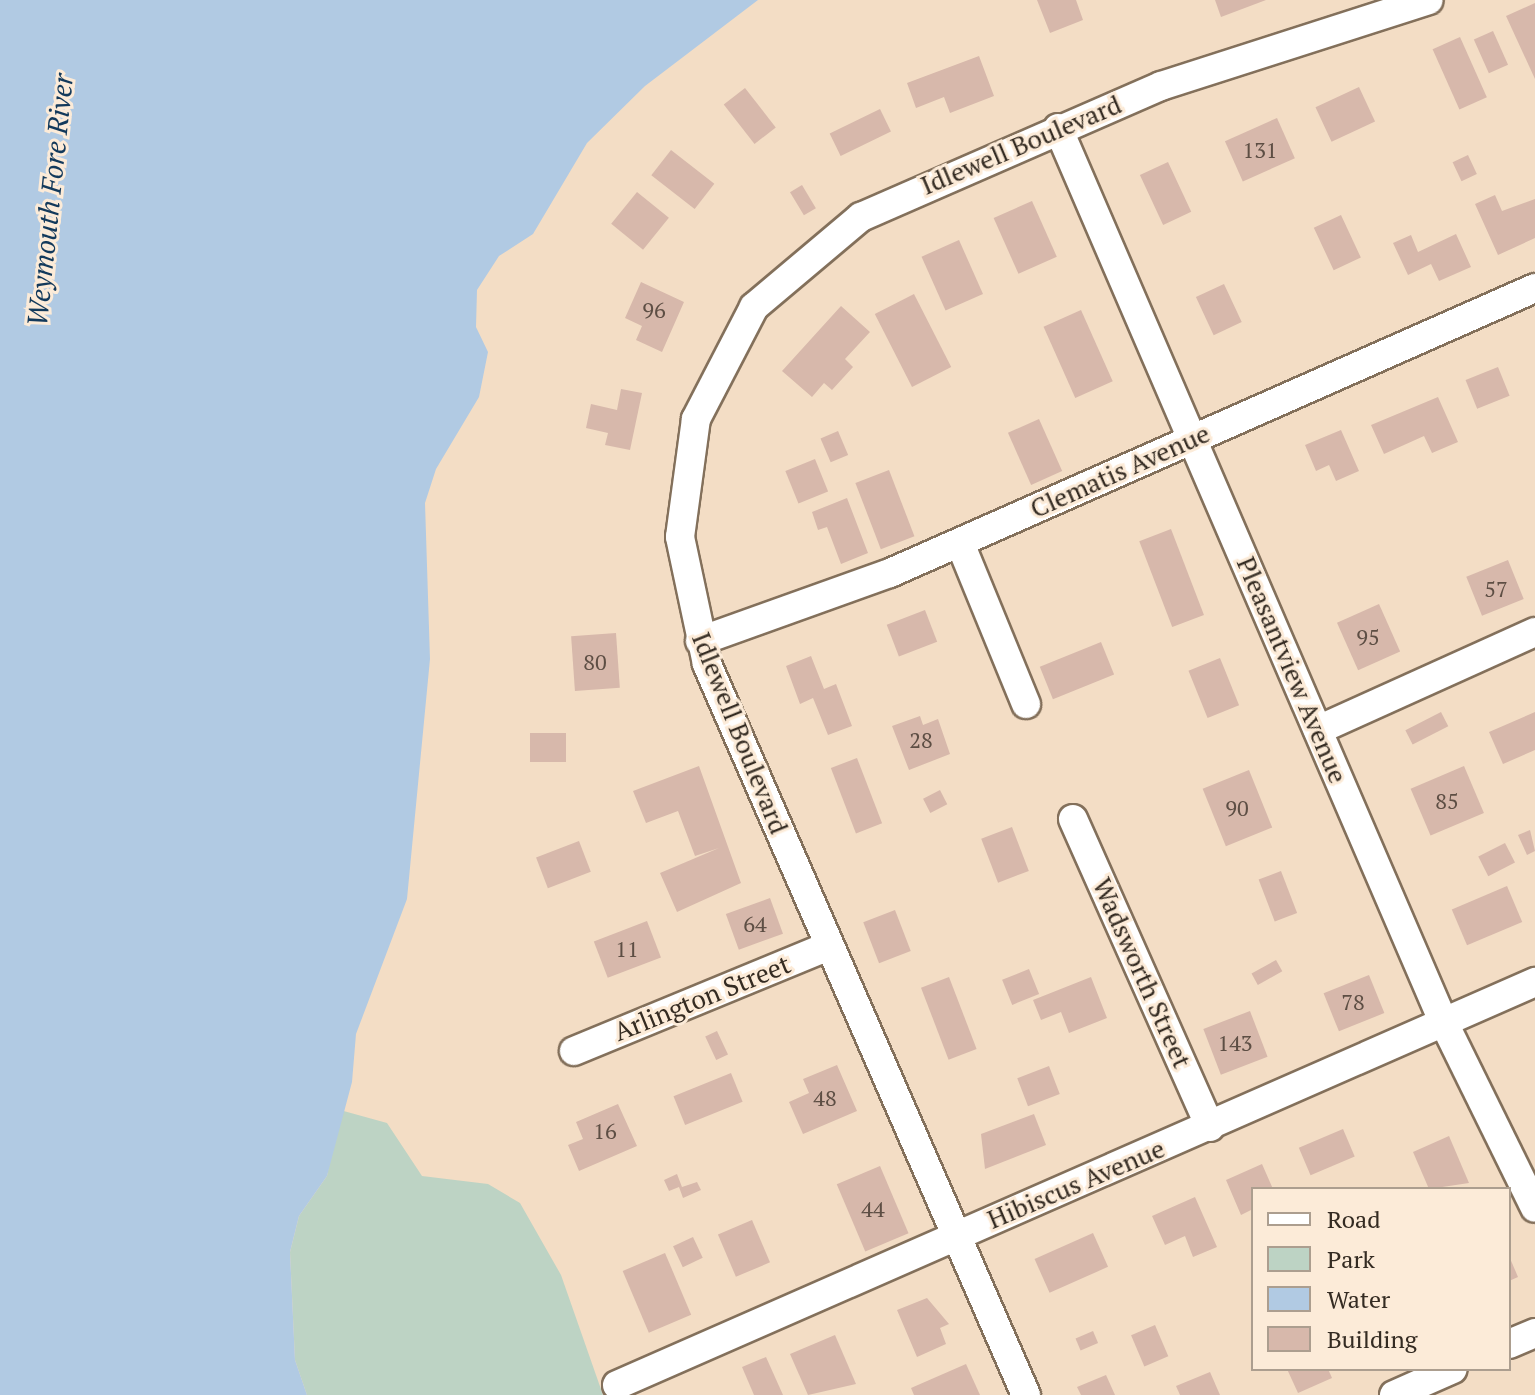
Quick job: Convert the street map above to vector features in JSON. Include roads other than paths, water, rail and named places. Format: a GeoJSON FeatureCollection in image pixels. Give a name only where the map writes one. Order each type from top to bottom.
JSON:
{"type":"FeatureCollection","features":[{"type":"Feature","properties":{"kind":"street","name":"Idlewell Boulevard"},"geometry":{"type":"LineString","coordinates":[[1026,1395],[954,1237],[700,641],[682,562],[685,464],[713,377],[754,307],[861,217],[1058,128],[1193,75],[1429,0]]}},
{"type":"Feature","properties":{"kind":"street","name":"Pleasantview Avenue"},"geometry":{"type":"LineString","coordinates":[[1058,128],[1443,1021],[1535,1208]]}},
{"type":"Feature","properties":{"kind":"street","name":"Clematis Avenue"},"geometry":{"type":"LineString","coordinates":[[700,641],[960,543],[1535,288]]}},
{"type":"Feature","properties":{"kind":"street"},"geometry":{"type":"LineString","coordinates":[[960,543],[1026,704]]}},
{"type":"Feature","properties":{"kind":"street"},"geometry":{"type":"LineString","coordinates":[[1318,730],[1535,632]]}},
{"type":"Feature","properties":{"kind":"street","name":"Wadsworth Street"},"geometry":{"type":"LineString","coordinates":[[1073,819],[1210,1127]]}},
{"type":"Feature","properties":{"kind":"street","name":"Arlington Street"},"geometry":{"type":"LineString","coordinates":[[574,1051],[829,946]]}},
{"type":"Feature","properties":{"kind":"street","name":"Hibiscus Avenue"},"geometry":{"type":"LineString","coordinates":[[617,1385],[1535,982]]}},
{"type":"Feature","properties":{"kind":"street"},"geometry":{"type":"LineString","coordinates":[[1511,1343],[1535,1333]]}},
{"type":"Feature","properties":{"kind":"street"},"geometry":{"type":"LineString","coordinates":[[1394,1395],[1448,1371]]}},
{"type":"Feature","properties":{"kind":"water","name":"Weymouth Fore River"},"geometry":{"type":"Polygon","coordinates":[[[0,0],[758,0],[645,86],[587,143],[533,234],[499,256],[477,290],[476,327],[488,352],[479,397],[436,469],[425,503],[430,659],[407,899],[356,1034],[352,1082],[327,1176],[299,1216],[290,1252],[295,1360],[307,1395],[0,1395],[0,0]]]}}]}
